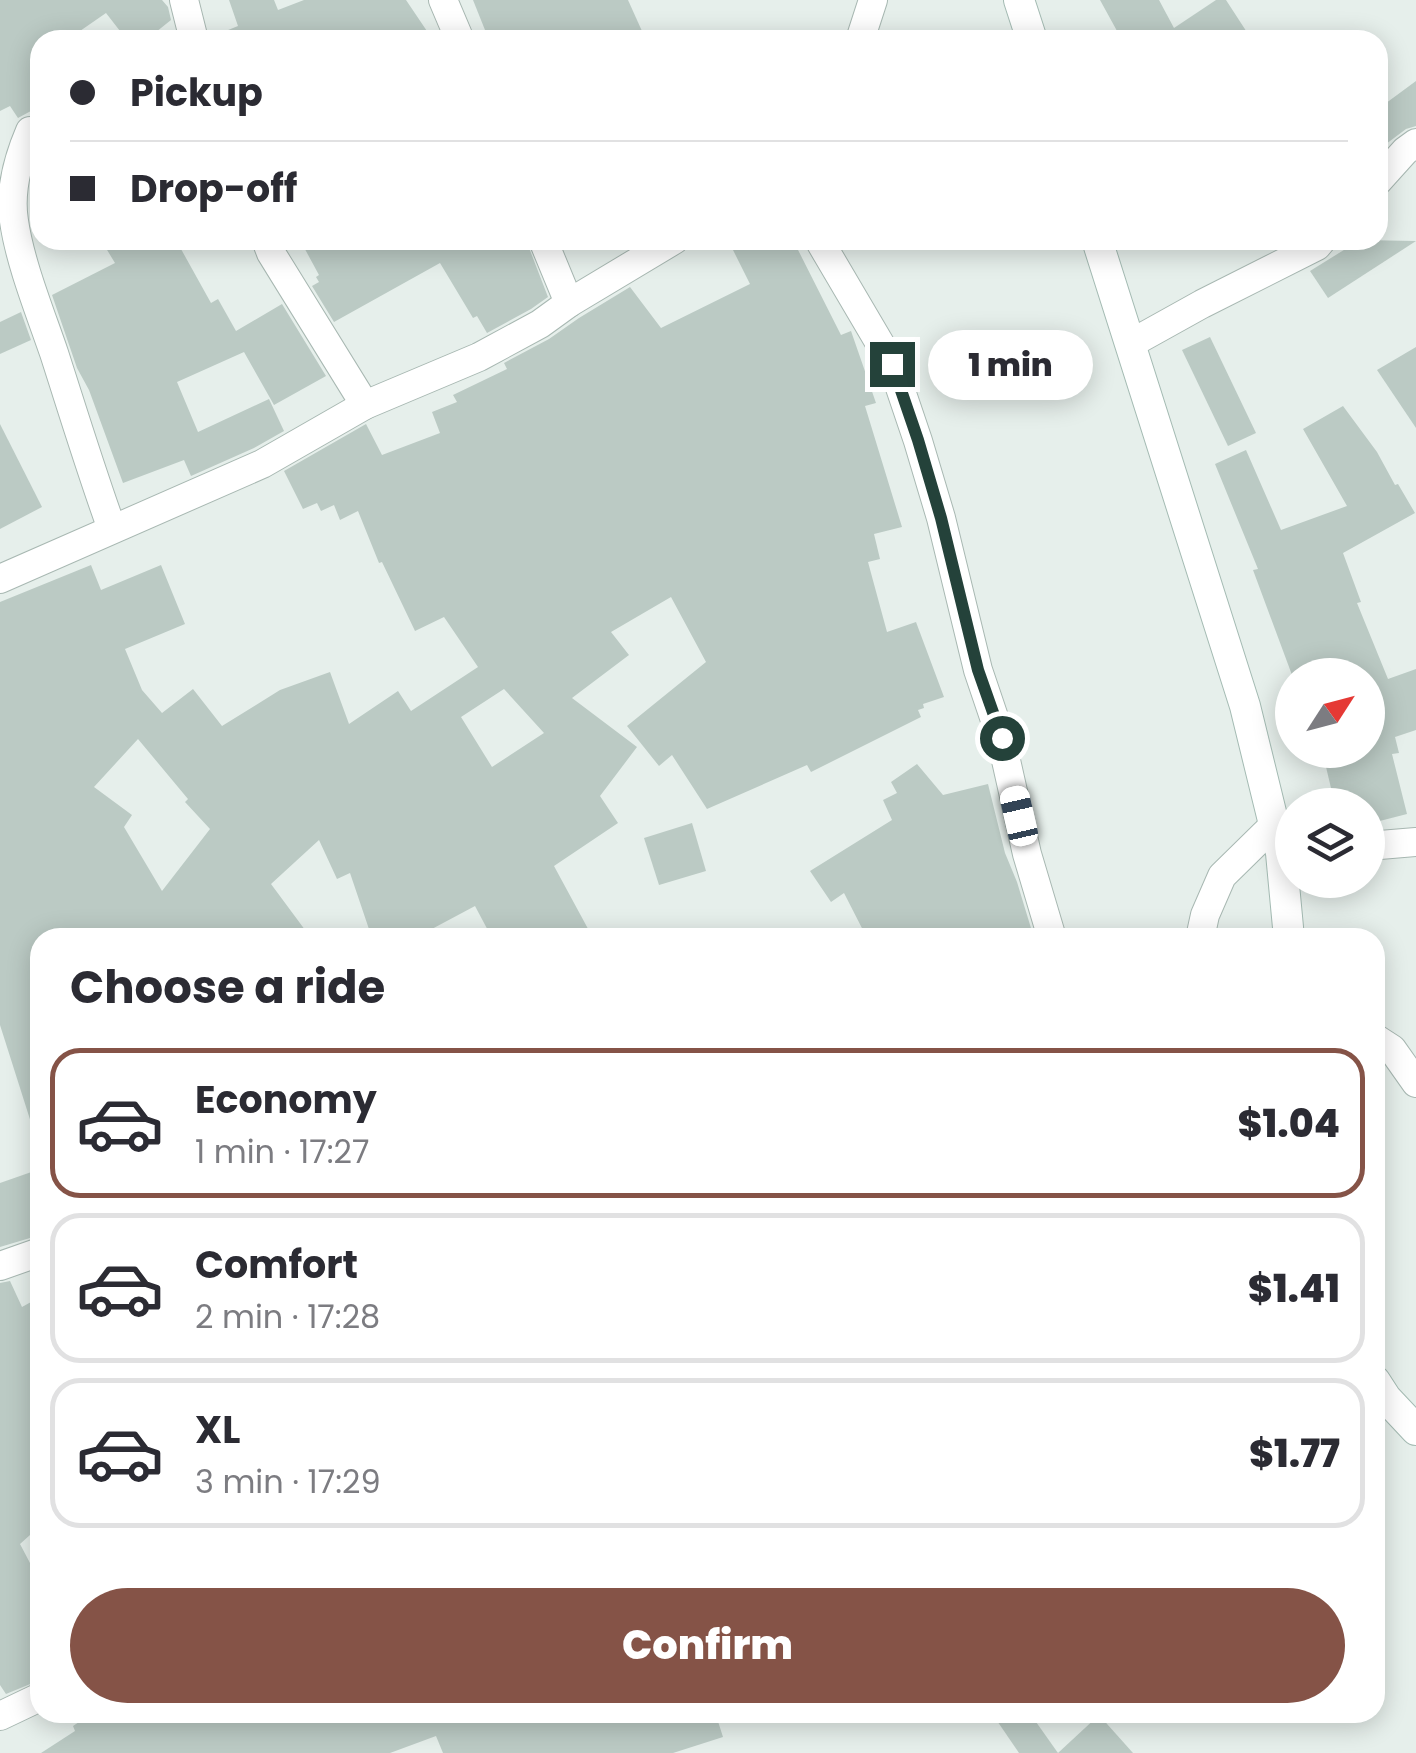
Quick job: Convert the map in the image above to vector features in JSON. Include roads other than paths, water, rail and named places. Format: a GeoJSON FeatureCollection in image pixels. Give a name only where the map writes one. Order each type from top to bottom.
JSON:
{"type":"FeatureCollection","features":[{"type":"Feature","properties":{"kind":"street"},"geometry":{"type":"LineString","coordinates":[[184,0],[192,30]]}},
{"type":"Feature","properties":{"kind":"street"},"geometry":{"type":"LineString","coordinates":[[444,0],[456,30]]}},
{"type":"Feature","properties":{"kind":"street"},"geometry":{"type":"LineString","coordinates":[[863,30],[873,0]]}},
{"type":"Feature","properties":{"kind":"street"},"geometry":{"type":"LineString","coordinates":[[1019,0],[1029,30]]}},
{"type":"Feature","properties":{"kind":"street"},"geometry":{"type":"LineString","coordinates":[[30,131],[14,184],[14,220],[77,431],[112,529]]}},
{"type":"Feature","properties":{"kind":"street"},"geometry":{"type":"LineString","coordinates":[[1388,169],[1416,143]]}},
{"type":"Feature","properties":{"kind":"street"},"geometry":{"type":"LineString","coordinates":[[270,250],[365,405]]}},
{"type":"Feature","properties":{"kind":"street"},"geometry":{"type":"LineString","coordinates":[[547,250],[569,302]]}},
{"type":"Feature","properties":{"kind":"street"},"geometry":{"type":"LineString","coordinates":[[0,579],[262,464],[365,405],[479,357],[540,324],[569,302],[657,250]]}},
{"type":"Feature","properties":{"kind":"street"},"geometry":{"type":"LineString","coordinates":[[825,250],[892,364],[918,440],[978,670],[1002,738],[1027,854],[1049,928]]}},
{"type":"Feature","properties":{"kind":"street"},"geometry":{"type":"LineString","coordinates":[[1100,250],[1245,706],[1275,817]]}},
{"type":"Feature","properties":{"kind":"street"},"geometry":{"type":"LineString","coordinates":[[1130,344],[1309,250]]}},
{"type":"Feature","properties":{"kind":"street"},"geometry":{"type":"LineString","coordinates":[[1385,845],[1416,842]]}},
{"type":"Feature","properties":{"kind":"street"},"geometry":{"type":"LineString","coordinates":[[1202,928],[1222,876],[1275,847]]}},
{"type":"Feature","properties":{"kind":"street"},"geometry":{"type":"LineString","coordinates":[[1286,898],[1288,928]]}},
{"type":"Feature","properties":{"kind":"street"},"geometry":{"type":"LineString","coordinates":[[1385,1044],[1416,1083]]}},
{"type":"Feature","properties":{"kind":"street"},"geometry":{"type":"LineString","coordinates":[[0,1266],[30,1256]]}},
{"type":"Feature","properties":{"kind":"street"},"geometry":{"type":"LineString","coordinates":[[1385,1396],[1416,1430]]}},
{"type":"Feature","properties":{"kind":"street"},"geometry":{"type":"LineString","coordinates":[[0,1716],[30,1701]]}}]}
